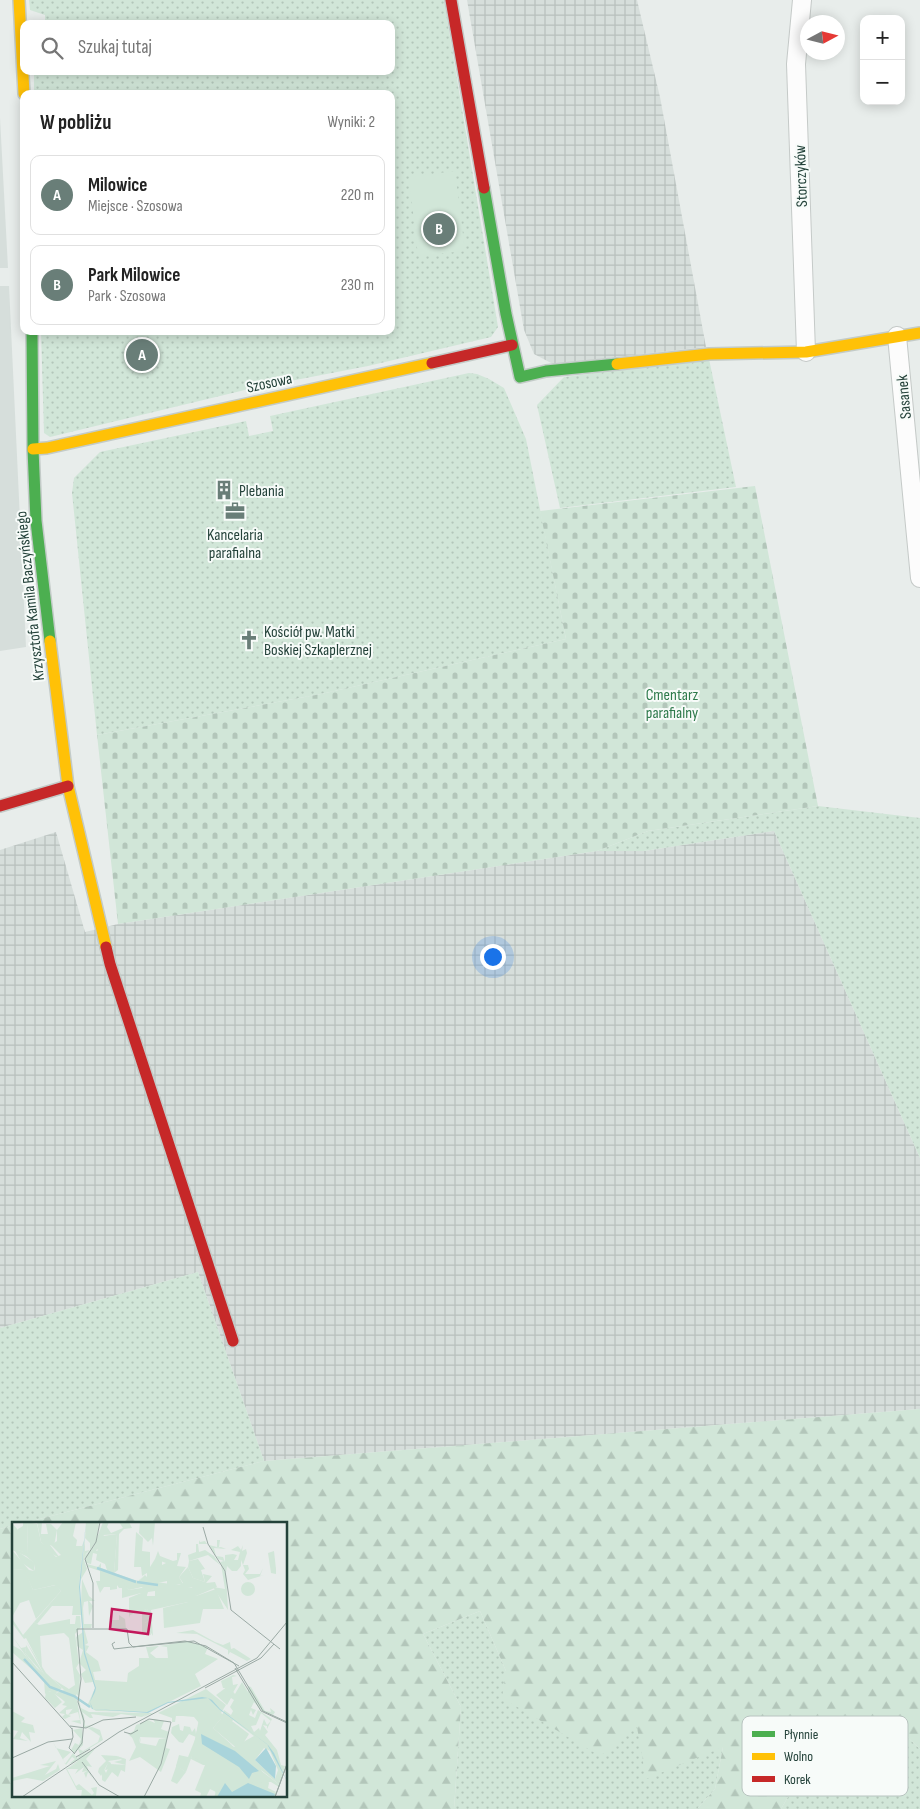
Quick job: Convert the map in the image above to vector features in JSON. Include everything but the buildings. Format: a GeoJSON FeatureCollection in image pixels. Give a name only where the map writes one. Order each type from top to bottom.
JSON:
{"type":"FeatureCollection","features":[{"type":"Feature","properties":{"kind":"street"},"geometry":{"type":"LineString","coordinates":[[19,0],[20,20]]}},
{"type":"Feature","properties":{"kind":"street"},"geometry":{"type":"LineString","coordinates":[[451,0],[512,345],[520,378],[546,371],[709,354],[806,352],[920,333]]}},
{"type":"Feature","properties":{"kind":"street","name":"Storczyków"},"geometry":{"type":"LineString","coordinates":[[802,0],[796,64],[806,352]]}},
{"type":"Feature","properties":{"kind":"street"},"geometry":{"type":"LineString","coordinates":[[23,75],[24,90]]}},
{"type":"Feature","properties":{"kind":"street","name":"Krzysztofa Kamila Baczyńskiego"},"geometry":{"type":"LineString","coordinates":[[32,335],[36,521],[68,786],[110,964],[233,1341]]}},
{"type":"Feature","properties":{"kind":"street","name":"Sasanek"},"geometry":{"type":"LineString","coordinates":[[898,336],[920,578]]}},
{"type":"Feature","properties":{"kind":"street","name":"Szosowa"},"geometry":{"type":"LineString","coordinates":[[33,449],[47,448],[512,345]]}},
{"type":"Feature","properties":{"kind":"street"},"geometry":{"type":"LineString","coordinates":[[0,806],[68,786]]}},
{"type":"Feature","properties":{"kind":"shaded area"},"geometry":{"type":"Polygon","coordinates":[[[467,0],[637,0],[660,97],[706,347],[553,364],[534,354],[524,330],[467,0]]]}},
{"type":"Feature","properties":{"kind":"shaded area"},"geometry":{"type":"Polygon","coordinates":[[[0,118],[8,268],[0,268],[0,118]]]}},
{"type":"Feature","properties":{"kind":"shaded area"},"geometry":{"type":"Polygon","coordinates":[[[0,286],[9,286],[26,647],[0,651],[0,286]]]}},
{"type":"Feature","properties":{"kind":"shaded area"},"geometry":{"type":"Polygon","coordinates":[[[774,831],[920,1158],[920,1409],[264,1461],[198,1272],[0,1328],[0,850],[56,832],[85,932],[118,924],[597,851],[644,851],[774,831]]]}},
{"type":"Feature","properties":{"kind":"green space"},"geometry":{"type":"Polygon","coordinates":[[[29,0],[444,0],[498,327],[491,337],[368,366],[249,389],[50,437],[44,433],[41,335],[395,335],[395,90],[34,90],[34,75],[395,75],[395,20],[45,20],[45,15],[30,10],[29,0]]]}},
{"type":"Feature","properties":{"kind":"green space"},"geometry":{"type":"Polygon","coordinates":[[[455,171],[465,251],[418,256],[409,177],[455,171]]]}},
{"type":"Feature","properties":{"kind":"green space"},"geometry":{"type":"Polygon","coordinates":[[[709,359],[736,487],[560,508],[537,405],[564,377],[709,359]]]}},
{"type":"Feature","properties":{"kind":"green space"},"geometry":{"type":"Polygon","coordinates":[[[469,373],[489,379],[504,388],[526,439],[566,639],[321,694],[97,735],[72,493],[74,478],[100,452],[246,421],[249,436],[273,431],[270,416],[469,373]]]}},
{"type":"Feature","properties":{"kind":"green space","name":"Cmentarz parafialny"},"geometry":{"type":"Polygon","coordinates":[[[755,486],[818,806],[648,831],[597,851],[118,924],[97,735],[321,694],[566,639],[540,511],[755,486]]]}},
{"type":"Feature","properties":{"kind":"green space"},"geometry":{"type":"Polygon","coordinates":[[[818,806],[920,818],[920,1158],[774,831],[644,851],[597,851],[648,831],[818,806]]]}},
{"type":"Feature","properties":{"kind":"green space"},"geometry":{"type":"Polygon","coordinates":[[[198,1272],[264,1461],[28,1522],[12,1522],[12,1526],[0,1529],[0,1328],[198,1272]]]}},
{"type":"Feature","properties":{"kind":"green space"},"geometry":{"type":"Polygon","coordinates":[[[920,1409],[920,1749],[908,1738],[908,1716],[742,1716],[742,1796],[788,1796],[781,1809],[697,1809],[715,1789],[723,1747],[646,1779],[637,1727],[600,1756],[502,1698],[506,1671],[480,1611],[423,1634],[461,1707],[454,1809],[0,1809],[0,1529],[12,1526],[12,1796],[288,1796],[288,1522],[28,1522],[264,1461],[920,1409]]]}},
{"type":"Feature","properties":{"kind":"green space"},"geometry":{"type":"Polygon","coordinates":[[[480,1611],[506,1671],[637,1727],[723,1747],[715,1789],[697,1809],[454,1809],[461,1707],[423,1634],[480,1611]]]}},
{"type":"Feature","properties":{"kind":"green space"},"geometry":{"type":"Polygon","coordinates":[[[908,1738],[920,1749],[920,1809],[781,1809],[788,1796],[908,1796],[908,1738]]]}},
{"type":"Feature","properties":{"kind":"traffic: fast"},"geometry":{"type":"LineString","coordinates":[[484,188],[506,314],[520,377],[546,371],[617,364]]}},
{"type":"Feature","properties":{"kind":"traffic: fast"},"geometry":{"type":"LineString","coordinates":[[32,335],[36,521],[50,641]]}},
{"type":"Feature","properties":{"kind":"traffic: slow"},"geometry":{"type":"LineString","coordinates":[[19,0],[20,20]]}},
{"type":"Feature","properties":{"kind":"traffic: slow"},"geometry":{"type":"LineString","coordinates":[[23,75],[24,90]]}},
{"type":"Feature","properties":{"kind":"traffic: slow"},"geometry":{"type":"LineString","coordinates":[[617,364],[709,354],[806,352],[920,333]]}},
{"type":"Feature","properties":{"kind":"traffic: slow"},"geometry":{"type":"LineString","coordinates":[[33,449],[47,448],[432,363]]}},
{"type":"Feature","properties":{"kind":"traffic: slow"},"geometry":{"type":"LineString","coordinates":[[50,641],[68,786],[106,947]]}},
{"type":"Feature","properties":{"kind":"traffic: jam"},"geometry":{"type":"LineString","coordinates":[[451,0],[484,188]]}},
{"type":"Feature","properties":{"kind":"traffic: jam"},"geometry":{"type":"LineString","coordinates":[[432,363],[512,345]]}},
{"type":"Feature","properties":{"kind":"traffic: jam"},"geometry":{"type":"LineString","coordinates":[[0,806],[68,786]]}},
{"type":"Feature","properties":{"kind":"traffic: jam"},"geometry":{"type":"LineString","coordinates":[[106,947],[233,1341]]}},
{"type":"Feature","properties":{"kind":"place","name":"Park Milowice"},"geometry":{"type":"Point","coordinates":[439,229]}},
{"type":"Feature","properties":{"kind":"place","name":"Milowice"},"geometry":{"type":"Point","coordinates":[142,355]}},
{"type":"Feature","properties":{"kind":"place","name":"Plebania"},"geometry":{"type":"Point","coordinates":[224,490]}},
{"type":"Feature","properties":{"kind":"place","name":"Kancelaria parafialna"},"geometry":{"type":"Point","coordinates":[235,511]}},
{"type":"Feature","properties":{"kind":"place","name":"Kościół pw. Matki Boskiej Szkaplerznej"},"geometry":{"type":"Point","coordinates":[249,640]}}]}
